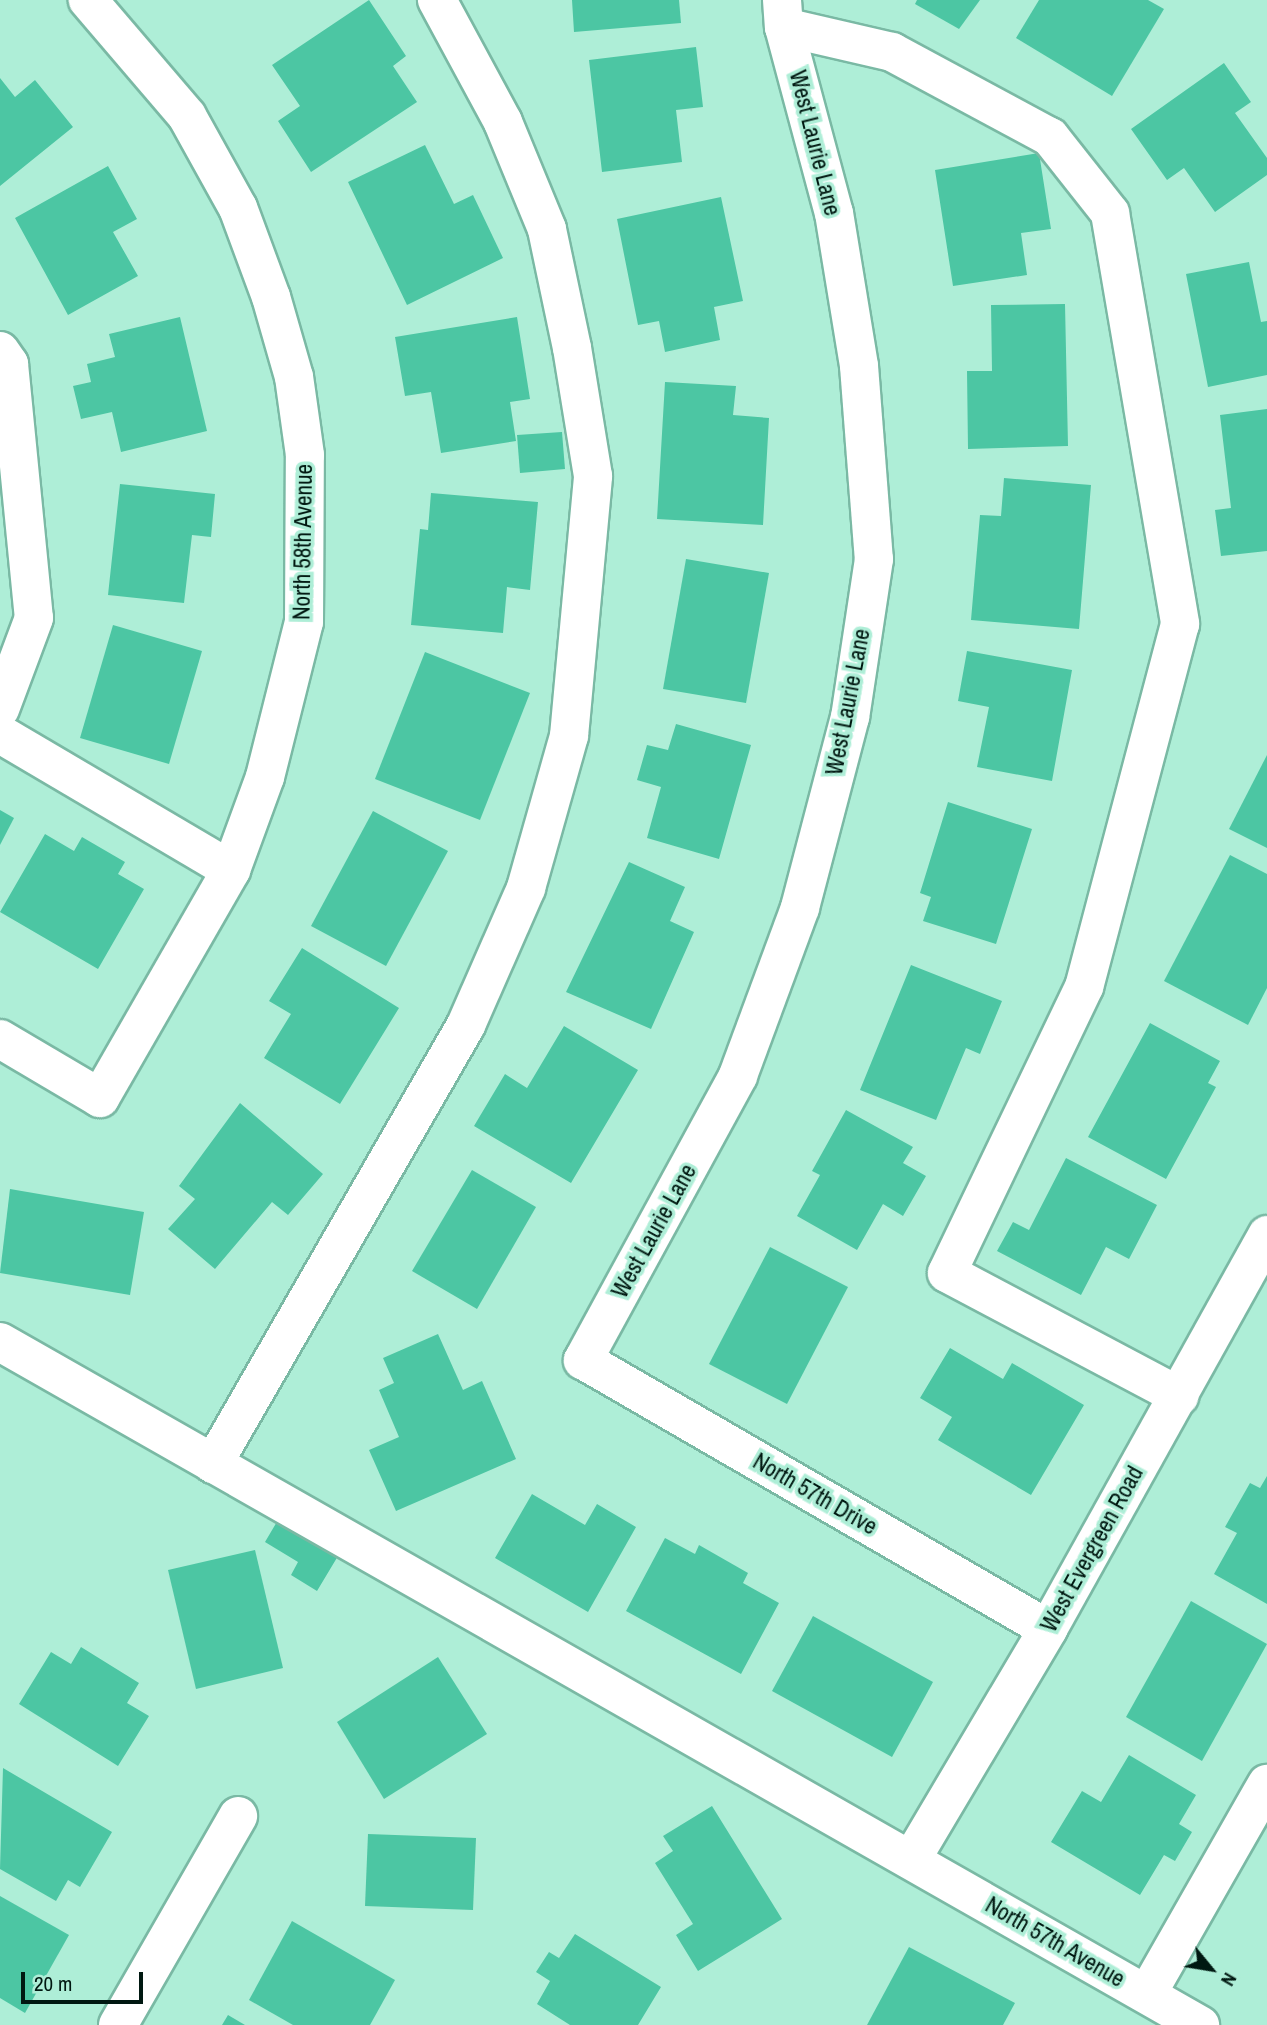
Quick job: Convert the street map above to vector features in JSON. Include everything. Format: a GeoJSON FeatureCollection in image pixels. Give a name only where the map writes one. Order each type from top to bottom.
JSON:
{"type":"FeatureCollection","features":[{"type":"Feature","properties":{"kind":"street","name":"North 58th Avenue"},"geometry":{"type":"LineString","coordinates":[[0,1039],[100,1098],[231,870],[269,763],[304,622],[305,455],[294,377],[271,297],[238,208],[187,116],[88,0]]}},
{"type":"Feature","properties":{"kind":"street"},"geometry":{"type":"LineString","coordinates":[[212,1464],[466,1025],[526,888],[569,736],[593,476],[572,348],[548,229],[503,122],[437,0]]}},
{"type":"Feature","properties":{"kind":"street"},"geometry":{"type":"LineString","coordinates":[[783,13],[892,52],[1050,137],[1110,213],[1180,624],[1084,987],[947,1273],[1179,1396]]}},
{"type":"Feature","properties":{"kind":"street","name":"West Laurie Lane"},"geometry":{"type":"LineString","coordinates":[[583,1360],[738,1076],[800,908],[850,717],[874,559],[859,366],[834,213],[783,13]]}},
{"type":"Feature","properties":{"kind":"street"},"geometry":{"type":"LineString","coordinates":[[0,351],[9,364],[34,618],[0,709]]}},
{"type":"Feature","properties":{"kind":"street"},"geometry":{"type":"LineString","coordinates":[[0,734],[231,870]]}},
{"type":"Feature","properties":{"kind":"street","name":"West Evergreen Road"},"geometry":{"type":"LineString","coordinates":[[911,1860],[1048,1629],[1267,1235]]}},
{"type":"Feature","properties":{"kind":"street","name":"North 57th Avenue"},"geometry":{"type":"LineString","coordinates":[[0,1342],[1200,2025]]}},
{"type":"Feature","properties":{"kind":"street","name":"North 57th Drive"},"geometry":{"type":"LineString","coordinates":[[583,1360],[1048,1629]]}},
{"type":"Feature","properties":{"kind":"street"},"geometry":{"type":"LineString","coordinates":[[1147,1994],[1267,1784]]}},
{"type":"Feature","properties":{"kind":"street"},"geometry":{"type":"LineString","coordinates":[[118,2025],[238,1816]]}},
{"type":"Feature","properties":{"kind":"building"},"geometry":{"type":"Polygon","coordinates":[[[369,0],[406,56],[393,66],[417,102],[311,172],[278,121],[300,106],[272,65],[369,0]]]}},
{"type":"Feature","properties":{"kind":"building"},"geometry":{"type":"Polygon","coordinates":[[[572,0],[679,0],[681,23],[574,32],[572,0]]]}},
{"type":"Feature","properties":{"kind":"building"},"geometry":{"type":"Polygon","coordinates":[[[917,0],[980,0],[959,29],[915,4],[917,0]]]}},
{"type":"Feature","properties":{"kind":"building"},"geometry":{"type":"Polygon","coordinates":[[[1039,0],[1148,0],[1164,9],[1112,96],[1016,38],[1039,0]]]}},
{"type":"Feature","properties":{"kind":"building"},"geometry":{"type":"Polygon","coordinates":[[[696,47],[703,107],[676,110],[682,162],[602,172],[589,60],[696,47]]]}},
{"type":"Feature","properties":{"kind":"building"},"geometry":{"type":"Polygon","coordinates":[[[1224,63],[1251,102],[1235,113],[1267,158],[1267,175],[1215,212],[1184,168],[1167,180],[1131,129],[1224,63]]]}},
{"type":"Feature","properties":{"kind":"building"},"geometry":{"type":"Polygon","coordinates":[[[0,78],[15,97],[35,80],[73,127],[0,186],[0,78]]]}},
{"type":"Feature","properties":{"kind":"building"},"geometry":{"type":"Polygon","coordinates":[[[425,145],[454,204],[473,195],[503,258],[407,305],[348,182],[425,145]]]}},
{"type":"Feature","properties":{"kind":"building"},"geometry":{"type":"Polygon","coordinates":[[[1039,153],[1051,229],[1021,233],[1027,275],[953,286],[935,170],[1039,153]]]}},
{"type":"Feature","properties":{"kind":"building"},"geometry":{"type":"Polygon","coordinates":[[[108,166],[137,219],[113,232],[138,276],[68,315],[15,218],[108,166]]]}},
{"type":"Feature","properties":{"kind":"building"},"geometry":{"type":"Polygon","coordinates":[[[721,197],[743,301],[714,307],[720,340],[665,352],[659,321],[638,325],[617,219],[721,197]]]}},
{"type":"Feature","properties":{"kind":"building"},"geometry":{"type":"Polygon","coordinates":[[[1249,262],[1261,322],[1267,321],[1267,375],[1208,387],[1186,274],[1249,262]]]}},
{"type":"Feature","properties":{"kind":"building"},"geometry":{"type":"Polygon","coordinates":[[[1065,304],[1068,446],[968,449],[967,371],[992,371],[991,305],[1065,304]]]}},
{"type":"Feature","properties":{"kind":"building"},"geometry":{"type":"Polygon","coordinates":[[[180,317],[207,431],[121,452],[112,412],[81,419],[73,386],[91,382],[87,364],[115,357],[109,334],[180,317]]]}},
{"type":"Feature","properties":{"kind":"building"},"geometry":{"type":"Polygon","coordinates":[[[517,317],[530,399],[510,402],[516,441],[441,453],[431,392],[405,396],[395,337],[517,317]]]}},
{"type":"Feature","properties":{"kind":"building"},"geometry":{"type":"Polygon","coordinates":[[[665,382],[736,386],[733,415],[769,418],[763,525],[657,519],[665,382]]]}},
{"type":"Feature","properties":{"kind":"building"},"geometry":{"type":"Polygon","coordinates":[[[1267,409],[1267,551],[1221,556],[1215,510],[1231,508],[1220,415],[1267,409]]]}},
{"type":"Feature","properties":{"kind":"building"},"geometry":{"type":"Polygon","coordinates":[[[562,432],[565,469],[520,473],[517,435],[562,432]]]}},
{"type":"Feature","properties":{"kind":"building"},"geometry":{"type":"Polygon","coordinates":[[[1004,478],[1091,485],[1079,629],[971,620],[980,515],[1001,516],[1004,478]]]}},
{"type":"Feature","properties":{"kind":"building"},"geometry":{"type":"Polygon","coordinates":[[[120,484],[215,494],[211,537],[192,535],[184,603],[108,595],[120,484]]]}},
{"type":"Feature","properties":{"kind":"building"},"geometry":{"type":"Polygon","coordinates":[[[431,493],[538,502],[530,590],[507,587],[503,633],[411,625],[420,529],[428,530],[431,493]]]}},
{"type":"Feature","properties":{"kind":"building"},"geometry":{"type":"Polygon","coordinates":[[[686,559],[769,573],[746,703],[663,689],[686,559]]]}},
{"type":"Feature","properties":{"kind":"building"},"geometry":{"type":"Polygon","coordinates":[[[113,625],[202,651],[169,764],[80,738],[113,625]]]}},
{"type":"Feature","properties":{"kind":"building"},"geometry":{"type":"Polygon","coordinates":[[[967,651],[1072,670],[1052,781],[977,767],[989,707],[958,701],[967,651]]]}},
{"type":"Feature","properties":{"kind":"building"},"geometry":{"type":"Polygon","coordinates":[[[425,652],[530,693],[480,820],[375,779],[425,652]]]}},
{"type":"Feature","properties":{"kind":"building"},"geometry":{"type":"Polygon","coordinates":[[[676,724],[751,745],[719,859],[647,838],[661,787],[637,780],[647,745],[668,750],[676,724]]]}},
{"type":"Feature","properties":{"kind":"building"},"geometry":{"type":"Polygon","coordinates":[[[1267,755],[1267,848],[1229,829],[1267,755]]]}},
{"type":"Feature","properties":{"kind":"building"},"geometry":{"type":"Polygon","coordinates":[[[948,802],[1032,829],[996,944],[923,921],[931,897],[920,893],[948,802]]]}},
{"type":"Feature","properties":{"kind":"building"},"geometry":{"type":"Polygon","coordinates":[[[0,810],[14,818],[0,845],[0,810]]]}},
{"type":"Feature","properties":{"kind":"building"},"geometry":{"type":"Polygon","coordinates":[[[373,811],[448,851],[386,966],[311,926],[373,811]]]}},
{"type":"Feature","properties":{"kind":"building"},"geometry":{"type":"Polygon","coordinates":[[[45,834],[74,851],[82,837],[125,862],[118,874],[144,889],[98,969],[0,912],[45,834]]]}},
{"type":"Feature","properties":{"kind":"building"},"geometry":{"type":"Polygon","coordinates":[[[1230,855],[1267,874],[1267,988],[1248,1025],[1164,981],[1230,855]]]}},
{"type":"Feature","properties":{"kind":"building"},"geometry":{"type":"Polygon","coordinates":[[[629,862],[685,887],[670,921],[694,932],[651,1029],[566,992],[629,862]]]}},
{"type":"Feature","properties":{"kind":"building"},"geometry":{"type":"Polygon","coordinates":[[[302,948],[399,1008],[340,1104],[264,1058],[291,1014],[269,1001],[302,948]]]}},
{"type":"Feature","properties":{"kind":"building"},"geometry":{"type":"Polygon","coordinates":[[[911,965],[1002,1001],[980,1054],[966,1048],[936,1120],[860,1090],[911,965]]]}},
{"type":"Feature","properties":{"kind":"building"},"geometry":{"type":"Polygon","coordinates":[[[1150,1023],[1220,1061],[1208,1083],[1216,1087],[1166,1179],[1088,1137],[1150,1023]]]}},
{"type":"Feature","properties":{"kind":"building"},"geometry":{"type":"Polygon","coordinates":[[[564,1026],[638,1070],[571,1183],[474,1126],[505,1074],[527,1088],[564,1026]]]}},
{"type":"Feature","properties":{"kind":"building"},"geometry":{"type":"Polygon","coordinates":[[[240,1103],[323,1174],[288,1215],[272,1202],[215,1269],[168,1229],[195,1199],[179,1186],[240,1103]]]}},
{"type":"Feature","properties":{"kind":"building"},"geometry":{"type":"Polygon","coordinates":[[[846,1110],[913,1147],[903,1163],[926,1176],[903,1216],[883,1204],[857,1250],[797,1216],[820,1175],[812,1171],[846,1110]]]}},
{"type":"Feature","properties":{"kind":"building"},"geometry":{"type":"Polygon","coordinates":[[[1066,1158],[1157,1205],[1129,1259],[1106,1247],[1081,1295],[997,1251],[1013,1222],[1029,1230],[1066,1158]]]}},
{"type":"Feature","properties":{"kind":"building"},"geometry":{"type":"Polygon","coordinates":[[[472,1170],[536,1207],[477,1309],[412,1271],[472,1170]]]}},
{"type":"Feature","properties":{"kind":"building"},"geometry":{"type":"Polygon","coordinates":[[[10,1189],[144,1212],[130,1295],[0,1273],[10,1189]]]}},
{"type":"Feature","properties":{"kind":"building"},"geometry":{"type":"Polygon","coordinates":[[[770,1247],[848,1287],[787,1404],[709,1364],[770,1247]]]}},
{"type":"Feature","properties":{"kind":"building"},"geometry":{"type":"Polygon","coordinates":[[[438,1334],[463,1390],[482,1381],[516,1459],[396,1511],[369,1450],[399,1437],[379,1390],[394,1383],[383,1358],[438,1334]]]}},
{"type":"Feature","properties":{"kind":"building"},"geometry":{"type":"Polygon","coordinates":[[[950,1348],[1003,1379],[1012,1363],[1084,1405],[1031,1495],[938,1440],[952,1417],[920,1398],[950,1348]]]}},
{"type":"Feature","properties":{"kind":"building"},"geometry":{"type":"Polygon","coordinates":[[[1267,1476],[1267,1604],[1214,1574],[1237,1533],[1225,1527],[1250,1483],[1260,1488],[1267,1476]]]}},
{"type":"Feature","properties":{"kind":"building"},"geometry":{"type":"Polygon","coordinates":[[[532,1494],[585,1525],[597,1504],[636,1527],[588,1612],[495,1558],[532,1494]]]}},
{"type":"Feature","properties":{"kind":"building"},"geometry":{"type":"Polygon","coordinates":[[[278,1520],[338,1556],[317,1591],[291,1575],[298,1562],[265,1542],[278,1520]]]}},
{"type":"Feature","properties":{"kind":"building"},"geometry":{"type":"Polygon","coordinates":[[[665,1538],[695,1554],[699,1545],[748,1573],[743,1583],[779,1603],[741,1674],[626,1611],[665,1538]]]}},
{"type":"Feature","properties":{"kind":"building"},"geometry":{"type":"Polygon","coordinates":[[[255,1550],[283,1668],[196,1689],[168,1570],[255,1550]]]}},
{"type":"Feature","properties":{"kind":"building"},"geometry":{"type":"Polygon","coordinates":[[[1191,1601],[1267,1644],[1202,1761],[1126,1717],[1191,1601]]]}},
{"type":"Feature","properties":{"kind":"building"},"geometry":{"type":"Polygon","coordinates":[[[813,1616],[933,1682],[892,1757],[772,1691],[813,1616]]]}},
{"type":"Feature","properties":{"kind":"building"},"geometry":{"type":"Polygon","coordinates":[[[81,1647],[139,1683],[127,1703],[149,1716],[118,1766],[19,1704],[51,1652],[71,1664],[81,1647]]]}},
{"type":"Feature","properties":{"kind":"building"},"geometry":{"type":"Polygon","coordinates":[[[438,1657],[487,1734],[384,1799],[337,1722],[438,1657]]]}},
{"type":"Feature","properties":{"kind":"building"},"geometry":{"type":"Polygon","coordinates":[[[1129,1755],[1196,1795],[1179,1824],[1192,1832],[1175,1861],[1164,1855],[1140,1895],[1051,1842],[1082,1791],[1101,1802],[1129,1755]]]}},
{"type":"Feature","properties":{"kind":"building"},"geometry":{"type":"Polygon","coordinates":[[[3,1768],[112,1832],[80,1887],[68,1880],[56,1901],[0,1869],[3,1768]]]}},
{"type":"Feature","properties":{"kind":"building"},"geometry":{"type":"Polygon","coordinates":[[[712,1806],[782,1919],[698,1971],[676,1935],[693,1924],[655,1863],[673,1851],[663,1836],[712,1806]]]}},
{"type":"Feature","properties":{"kind":"building"},"geometry":{"type":"Polygon","coordinates":[[[368,1834],[476,1838],[473,1910],[365,1906],[368,1834]]]}},
{"type":"Feature","properties":{"kind":"building"},"geometry":{"type":"Polygon","coordinates":[[[0,1896],[69,1935],[25,2013],[0,1998],[0,1896]]]}},
{"type":"Feature","properties":{"kind":"building"},"geometry":{"type":"Polygon","coordinates":[[[292,1921],[395,1980],[370,2025],[293,2025],[249,2000],[292,1921]]]}},
{"type":"Feature","properties":{"kind":"building"},"geometry":{"type":"Polygon","coordinates":[[[575,1934],[661,1987],[638,2025],[570,2025],[537,2004],[550,1981],[536,1972],[549,1952],[559,1958],[575,1934]]]}},
{"type":"Feature","properties":{"kind":"building"},"geometry":{"type":"Polygon","coordinates":[[[909,1947],[1015,2003],[1003,2025],[867,2025],[909,1947]]]}},
{"type":"Feature","properties":{"kind":"building"},"geometry":{"type":"Polygon","coordinates":[[[228,2015],[245,2025],[222,2025],[228,2015]]]}}]}
